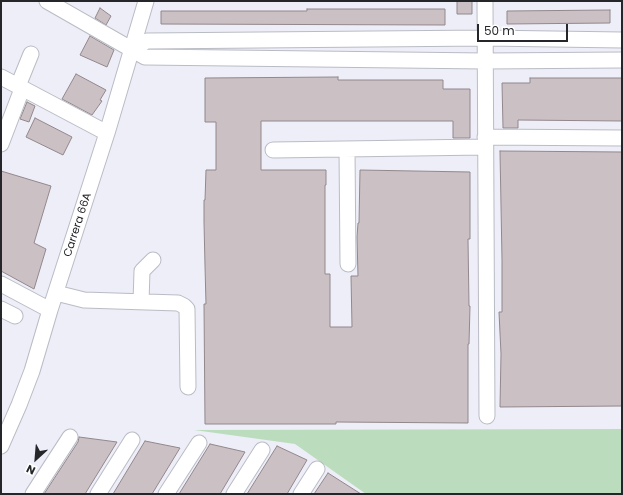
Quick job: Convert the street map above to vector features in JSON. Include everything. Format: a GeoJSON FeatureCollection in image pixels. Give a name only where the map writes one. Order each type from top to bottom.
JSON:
{"type":"FeatureCollection","features":[{"type":"Feature","properties":{"kind":"street"},"geometry":{"type":"LineString","coordinates":[[47,1],[145,57],[622,60]]}},
{"type":"Feature","properties":{"kind":"street","name":"Carrera 66A"},"geometry":{"type":"LineString","coordinates":[[1,446],[32,371],[50,310],[107,134],[146,1]]}},
{"type":"Feature","properties":{"kind":"street"},"geometry":{"type":"LineString","coordinates":[[485,1],[487,416]]}},
{"type":"Feature","properties":{"kind":"street"},"geometry":{"type":"LineString","coordinates":[[132,49],[147,41],[485,38],[622,40]]}},
{"type":"Feature","properties":{"kind":"street"},"geometry":{"type":"LineString","coordinates":[[1,143],[31,54]]}},
{"type":"Feature","properties":{"kind":"street"},"geometry":{"type":"LineString","coordinates":[[1,77],[107,134]]}},
{"type":"Feature","properties":{"kind":"street"},"geometry":{"type":"LineString","coordinates":[[273,150],[347,149],[485,142],[622,138]]}},
{"type":"Feature","properties":{"kind":"street"},"geometry":{"type":"LineString","coordinates":[[347,149],[348,264]]}},
{"type":"Feature","properties":{"kind":"street"},"geometry":{"type":"LineString","coordinates":[[142,302],[142,271],[153,260]]}},
{"type":"Feature","properties":{"kind":"street"},"geometry":{"type":"LineString","coordinates":[[1,284],[50,310]]}},
{"type":"Feature","properties":{"kind":"street"},"geometry":{"type":"LineString","coordinates":[[56,292],[84,300],[178,303],[184,306],[187,309],[188,387]]}},
{"type":"Feature","properties":{"kind":"street"},"geometry":{"type":"LineString","coordinates":[[1,309],[15,316]]}},
{"type":"Feature","properties":{"kind":"street"},"geometry":{"type":"LineString","coordinates":[[33,494],[70,437]]}},
{"type":"Feature","properties":{"kind":"street"},"geometry":{"type":"LineString","coordinates":[[98,494],[132,440]]}},
{"type":"Feature","properties":{"kind":"street"},"geometry":{"type":"LineString","coordinates":[[166,494],[199,443]]}},
{"type":"Feature","properties":{"kind":"street"},"geometry":{"type":"LineString","coordinates":[[234,494],[262,450]]}},
{"type":"Feature","properties":{"kind":"street"},"geometry":{"type":"LineString","coordinates":[[301,494],[317,469]]}},
{"type":"Feature","properties":{"kind":"green space"},"geometry":{"type":"Polygon","coordinates":[[[622,429],[622,494],[366,494],[295,444],[194,430],[622,429]]]}},
{"type":"Feature","properties":{"kind":"building"},"geometry":{"type":"Polygon","coordinates":[[[457,1],[472,1],[472,14],[457,14],[457,1]]]}},
{"type":"Feature","properties":{"kind":"building"},"geometry":{"type":"Polygon","coordinates":[[[100,8],[111,16],[106,25],[95,18],[100,8]]]}},
{"type":"Feature","properties":{"kind":"building"},"geometry":{"type":"Polygon","coordinates":[[[307,9],[445,9],[445,25],[161,24],[161,11],[307,11],[307,9]]]}},
{"type":"Feature","properties":{"kind":"building"},"geometry":{"type":"Polygon","coordinates":[[[610,10],[610,23],[507,24],[507,11],[610,10]]]}},
{"type":"Feature","properties":{"kind":"building"},"geometry":{"type":"Polygon","coordinates":[[[90,36],[114,50],[107,67],[80,55],[90,36]]]}},
{"type":"Feature","properties":{"kind":"building"},"geometry":{"type":"Polygon","coordinates":[[[76,74],[106,90],[100,100],[102,101],[92,115],[62,99],[76,74]]]}},
{"type":"Feature","properties":{"kind":"building"},"geometry":{"type":"Polygon","coordinates":[[[338,77],[338,80],[443,80],[443,89],[470,89],[470,138],[453,138],[453,121],[261,121],[261,170],[326,170],[325,274],[330,274],[330,327],[352,327],[351,276],[358,276],[357,237],[359,223],[360,170],[470,172],[470,239],[468,239],[470,306],[468,344],[468,423],[336,422],[336,424],[205,424],[204,304],[206,304],[204,200],[206,170],[216,170],[216,122],[205,122],[205,78],[338,77]]]}},
{"type":"Feature","properties":{"kind":"building"},"geometry":{"type":"Polygon","coordinates":[[[530,78],[622,78],[622,121],[518,120],[518,128],[503,128],[502,83],[530,83],[530,78]]]}},
{"type":"Feature","properties":{"kind":"building"},"geometry":{"type":"Polygon","coordinates":[[[27,102],[35,106],[29,122],[20,119],[27,102]]]}},
{"type":"Feature","properties":{"kind":"building"},"geometry":{"type":"Polygon","coordinates":[[[35,118],[72,137],[63,155],[26,137],[35,118]]]}},
{"type":"Feature","properties":{"kind":"building"},"geometry":{"type":"Polygon","coordinates":[[[500,151],[622,152],[622,406],[500,407],[501,354],[499,312],[502,312],[502,260],[500,151]]]}},
{"type":"Feature","properties":{"kind":"building"},"geometry":{"type":"Polygon","coordinates":[[[1,171],[51,186],[34,243],[46,249],[34,289],[1,271],[1,171]]]}},
{"type":"Feature","properties":{"kind":"building"},"geometry":{"type":"Polygon","coordinates":[[[79,437],[117,442],[85,494],[44,494],[78,442],[79,437]]]}},
{"type":"Feature","properties":{"kind":"building"},"geometry":{"type":"Polygon","coordinates":[[[145,441],[180,448],[152,494],[113,494],[145,441]]]}},
{"type":"Feature","properties":{"kind":"building"},"geometry":{"type":"Polygon","coordinates":[[[210,444],[245,452],[220,494],[179,494],[210,444]]]}},
{"type":"Feature","properties":{"kind":"building"},"geometry":{"type":"Polygon","coordinates":[[[277,446],[307,460],[287,494],[247,494],[277,446]]]}},
{"type":"Feature","properties":{"kind":"building"},"geometry":{"type":"Polygon","coordinates":[[[328,473],[361,494],[314,494],[328,473]]]}}]}
